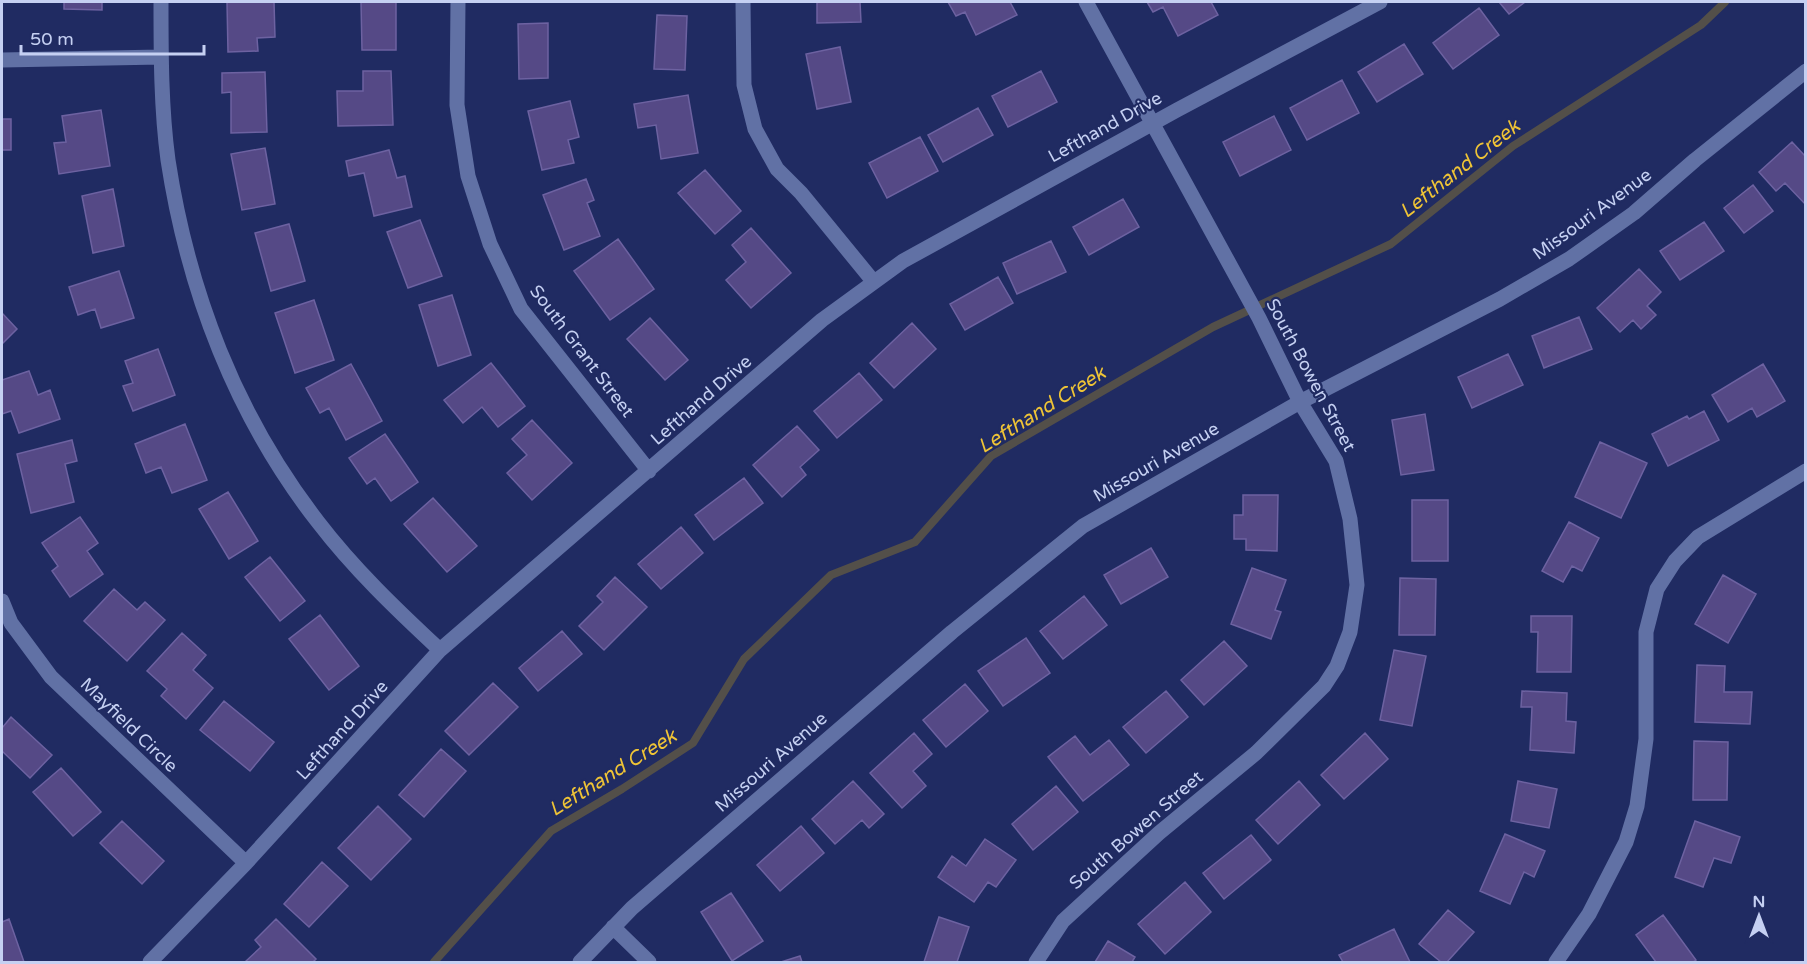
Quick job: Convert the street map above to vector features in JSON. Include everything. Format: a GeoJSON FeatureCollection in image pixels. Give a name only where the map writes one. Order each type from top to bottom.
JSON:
{"type":"FeatureCollection","features":[{"type":"Feature","properties":{"kind":"street"},"geometry":{"type":"LineString","coordinates":[[161,2],[160,57],[168,159],[186,253],[208,325],[238,394],[274,460],[318,522],[385,598],[440,650]]}},
{"type":"Feature","properties":{"kind":"street","name":"South Grant Street"},"geometry":{"type":"LineString","coordinates":[[458,2],[457,105],[468,176],[490,244],[521,309],[649,471]]}},
{"type":"Feature","properties":{"kind":"street"},"geometry":{"type":"LineString","coordinates":[[743,2],[744,85],[755,129],[777,169],[801,193],[873,281]]}},
{"type":"Feature","properties":{"kind":"street","name":"South Bowen Street"},"geometry":{"type":"LineString","coordinates":[[1036,963],[1063,921],[1159,833],[1256,753],[1324,686],[1337,666],[1350,632],[1357,585],[1350,519],[1336,461],[1300,402],[1242,286],[1086,2]]}},
{"type":"Feature","properties":{"kind":"street","name":"Lefthand Drive"},"geometry":{"type":"LineString","coordinates":[[150,963],[246,863],[440,650],[822,320],[903,261],[1380,2]]}},
{"type":"Feature","properties":{"kind":"street"},"geometry":{"type":"LineString","coordinates":[[2,60],[160,57]]}},
{"type":"Feature","properties":{"kind":"street","name":"Missouri Avenue"},"geometry":{"type":"LineString","coordinates":[[580,963],[613,927],[943,639],[1083,526],[1300,402],[1500,299],[1569,259],[1634,213],[1695,160],[1806,71]]}},
{"type":"Feature","properties":{"kind":"street"},"geometry":{"type":"LineString","coordinates":[[1556,963],[1589,914],[1626,842],[1637,806],[1646,739],[1646,632],[1657,589],[1675,561],[1698,537],[1806,471]]}},
{"type":"Feature","properties":{"kind":"street","name":"Mayfield Circle"},"geometry":{"type":"LineString","coordinates":[[2,601],[11,623],[51,677],[246,863]]}},
{"type":"Feature","properties":{"kind":"street"},"geometry":{"type":"LineString","coordinates":[[613,927],[649,963]]}},
{"type":"Feature","properties":{"kind":"building"},"geometry":{"type":"Polygon","coordinates":[[[64,2],[102,2],[102,10],[64,9],[64,2]]]}},
{"type":"Feature","properties":{"kind":"building"},"geometry":{"type":"Polygon","coordinates":[[[227,2],[274,2],[275,37],[257,38],[258,51],[228,52],[227,2]]]}},
{"type":"Feature","properties":{"kind":"building"},"geometry":{"type":"Polygon","coordinates":[[[361,2],[396,2],[396,50],[362,50],[361,2]]]}},
{"type":"Feature","properties":{"kind":"building"},"geometry":{"type":"Polygon","coordinates":[[[817,2],[860,2],[861,22],[817,23],[817,2]]]}},
{"type":"Feature","properties":{"kind":"building"},"geometry":{"type":"Polygon","coordinates":[[[948,2],[1010,2],[1017,15],[976,35],[965,12],[956,16],[948,2]]]}},
{"type":"Feature","properties":{"kind":"building"},"geometry":{"type":"Polygon","coordinates":[[[1147,2],[1211,2],[1218,15],[1178,36],[1163,7],[1153,12],[1147,2]]]}},
{"type":"Feature","properties":{"kind":"building"},"geometry":{"type":"Polygon","coordinates":[[[1499,2],[1525,2],[1509,14],[1499,2]]]}},
{"type":"Feature","properties":{"kind":"building"},"geometry":{"type":"Polygon","coordinates":[[[1479,8],[1499,35],[1453,69],[1433,43],[1479,8]]]}},
{"type":"Feature","properties":{"kind":"building"},"geometry":{"type":"Polygon","coordinates":[[[657,15],[687,16],[685,70],[654,69],[657,15]]]}},
{"type":"Feature","properties":{"kind":"building"},"geometry":{"type":"Polygon","coordinates":[[[548,23],[548,78],[519,79],[518,24],[548,23]]]}},
{"type":"Feature","properties":{"kind":"building"},"geometry":{"type":"Polygon","coordinates":[[[1404,44],[1423,74],[1377,102],[1358,72],[1404,44]]]}},
{"type":"Feature","properties":{"kind":"building"},"geometry":{"type":"Polygon","coordinates":[[[840,47],[851,102],[817,109],[806,54],[840,47]]]}},
{"type":"Feature","properties":{"kind":"building"},"geometry":{"type":"Polygon","coordinates":[[[363,71],[391,71],[393,125],[338,126],[337,91],[363,91],[363,71]]]}},
{"type":"Feature","properties":{"kind":"building"},"geometry":{"type":"Polygon","coordinates":[[[1041,71],[1057,102],[1008,127],[992,96],[1041,71]]]}},
{"type":"Feature","properties":{"kind":"building"},"geometry":{"type":"Polygon","coordinates":[[[265,72],[267,132],[231,133],[231,92],[222,93],[222,73],[265,72]]]}},
{"type":"Feature","properties":{"kind":"building"},"geometry":{"type":"Polygon","coordinates":[[[1342,80],[1359,113],[1307,140],[1290,108],[1342,80]]]}},
{"type":"Feature","properties":{"kind":"building"},"geometry":{"type":"Polygon","coordinates":[[[688,95],[698,153],[661,159],[656,125],[638,128],[634,104],[688,95]]]}},
{"type":"Feature","properties":{"kind":"building"},"geometry":{"type":"Polygon","coordinates":[[[570,101],[579,137],[568,140],[574,163],[542,170],[528,111],[570,101]]]}},
{"type":"Feature","properties":{"kind":"building"},"geometry":{"type":"Polygon","coordinates":[[[978,108],[993,135],[943,162],[928,135],[978,108]]]}},
{"type":"Feature","properties":{"kind":"building"},"geometry":{"type":"Polygon","coordinates":[[[101,110],[110,166],[59,174],[54,143],[66,142],[62,116],[101,110]]]}},
{"type":"Feature","properties":{"kind":"building"},"geometry":{"type":"Polygon","coordinates":[[[1274,116],[1291,150],[1240,176],[1223,142],[1274,116]]]}},
{"type":"Feature","properties":{"kind":"building"},"geometry":{"type":"Polygon","coordinates":[[[2,119],[11,119],[11,150],[2,150],[2,119]]]}},
{"type":"Feature","properties":{"kind":"building"},"geometry":{"type":"Polygon","coordinates":[[[920,137],[938,171],[887,198],[869,163],[920,137]]]}},
{"type":"Feature","properties":{"kind":"building"},"geometry":{"type":"Polygon","coordinates":[[[1792,142],[1806,157],[1806,205],[1785,183],[1776,191],[1759,172],[1792,142]]]}},
{"type":"Feature","properties":{"kind":"building"},"geometry":{"type":"Polygon","coordinates":[[[265,148],[275,204],[242,210],[231,154],[265,148]]]}},
{"type":"Feature","properties":{"kind":"building"},"geometry":{"type":"Polygon","coordinates":[[[389,150],[397,178],[405,176],[412,207],[374,216],[364,173],[349,176],[346,161],[389,150]]]}},
{"type":"Feature","properties":{"kind":"building"},"geometry":{"type":"Polygon","coordinates":[[[705,170],[741,211],[715,234],[678,193],[705,170]]]}},
{"type":"Feature","properties":{"kind":"building"},"geometry":{"type":"Polygon","coordinates":[[[586,179],[594,200],[587,203],[600,236],[564,250],[543,195],[586,179]]]}},
{"type":"Feature","properties":{"kind":"building"},"geometry":{"type":"Polygon","coordinates":[[[1753,185],[1773,211],[1744,233],[1724,208],[1753,185]]]}},
{"type":"Feature","properties":{"kind":"building"},"geometry":{"type":"Polygon","coordinates":[[[113,189],[124,246],[93,253],[82,196],[113,189]]]}},
{"type":"Feature","properties":{"kind":"building"},"geometry":{"type":"Polygon","coordinates":[[[1123,199],[1139,227],[1089,255],[1073,227],[1123,199]]]}},
{"type":"Feature","properties":{"kind":"building"},"geometry":{"type":"Polygon","coordinates":[[[420,220],[442,276],[408,288],[387,232],[420,220]]]}},
{"type":"Feature","properties":{"kind":"building"},"geometry":{"type":"Polygon","coordinates":[[[1704,222],[1724,251],[1680,280],[1660,251],[1704,222]]]}},
{"type":"Feature","properties":{"kind":"building"},"geometry":{"type":"Polygon","coordinates":[[[289,224],[305,281],[271,291],[255,233],[289,224]]]}},
{"type":"Feature","properties":{"kind":"building"},"geometry":{"type":"Polygon","coordinates":[[[751,228],[791,273],[751,308],[726,280],[746,262],[732,245],[751,228]]]}},
{"type":"Feature","properties":{"kind":"building"},"geometry":{"type":"Polygon","coordinates":[[[618,239],[654,289],[610,320],[574,271],[618,239]]]}},
{"type":"Feature","properties":{"kind":"building"},"geometry":{"type":"Polygon","coordinates":[[[1051,241],[1066,272],[1017,294],[1003,263],[1051,241]]]}},
{"type":"Feature","properties":{"kind":"building"},"geometry":{"type":"Polygon","coordinates":[[[1639,269],[1661,292],[1647,306],[1656,315],[1641,329],[1633,320],[1620,332],[1597,308],[1639,269]]]}},
{"type":"Feature","properties":{"kind":"building"},"geometry":{"type":"Polygon","coordinates":[[[119,271],[134,318],[101,328],[95,309],[78,315],[69,287],[119,271]]]}},
{"type":"Feature","properties":{"kind":"building"},"geometry":{"type":"Polygon","coordinates":[[[998,277],[1013,303],[965,330],[950,304],[998,277]]]}},
{"type":"Feature","properties":{"kind":"building"},"geometry":{"type":"Polygon","coordinates":[[[452,295],[471,355],[438,366],[419,305],[452,295]]]}},
{"type":"Feature","properties":{"kind":"building"},"geometry":{"type":"Polygon","coordinates":[[[314,300],[334,360],[295,373],[275,313],[314,300]]]}},
{"type":"Feature","properties":{"kind":"building"},"geometry":{"type":"Polygon","coordinates":[[[2,313],[17,329],[2,344],[2,313]]]}},
{"type":"Feature","properties":{"kind":"building"},"geometry":{"type":"Polygon","coordinates":[[[1579,317],[1592,349],[1544,368],[1532,336],[1579,317]]]}},
{"type":"Feature","properties":{"kind":"building"},"geometry":{"type":"Polygon","coordinates":[[[650,318],[688,360],[665,380],[627,339],[650,318]]]}},
{"type":"Feature","properties":{"kind":"building"},"geometry":{"type":"Polygon","coordinates":[[[912,323],[936,349],[894,388],[870,363],[912,323]]]}},
{"type":"Feature","properties":{"kind":"building"},"geometry":{"type":"Polygon","coordinates":[[[158,349],[175,395],[133,411],[123,386],[133,383],[125,361],[158,349]]]}},
{"type":"Feature","properties":{"kind":"building"},"geometry":{"type":"Polygon","coordinates":[[[1508,354],[1523,385],[1472,408],[1458,377],[1508,354]]]}},
{"type":"Feature","properties":{"kind":"building"},"geometry":{"type":"Polygon","coordinates":[[[491,363],[525,406],[498,427],[482,407],[463,423],[444,400],[491,363]]]}},
{"type":"Feature","properties":{"kind":"building"},"geometry":{"type":"Polygon","coordinates":[[[351,364],[382,421],[346,440],[329,408],[320,413],[306,388],[351,364]]]}},
{"type":"Feature","properties":{"kind":"building"},"geometry":{"type":"Polygon","coordinates":[[[1763,364],[1785,401],[1757,417],[1752,408],[1728,422],[1712,395],[1763,364]]]}},
{"type":"Feature","properties":{"kind":"building"},"geometry":{"type":"Polygon","coordinates":[[[29,371],[38,395],[50,390],[60,419],[19,433],[11,411],[2,414],[2,380],[29,371]]]}},
{"type":"Feature","properties":{"kind":"building"},"geometry":{"type":"Polygon","coordinates":[[[859,373],[882,400],[837,438],[814,411],[859,373]]]}},
{"type":"Feature","properties":{"kind":"building"},"geometry":{"type":"Polygon","coordinates":[[[1704,411],[1719,440],[1668,466],[1652,434],[1687,416],[1689,419],[1704,411]]]}},
{"type":"Feature","properties":{"kind":"building"},"geometry":{"type":"Polygon","coordinates":[[[1425,414],[1434,470],[1401,475],[1392,420],[1425,414]]]}},
{"type":"Feature","properties":{"kind":"building"},"geometry":{"type":"Polygon","coordinates":[[[532,420],[572,463],[532,500],[507,473],[527,455],[512,439],[532,420]]]}},
{"type":"Feature","properties":{"kind":"building"},"geometry":{"type":"Polygon","coordinates":[[[185,424],[207,480],[172,493],[161,467],[146,473],[135,444],[185,424]]]}},
{"type":"Feature","properties":{"kind":"building"},"geometry":{"type":"Polygon","coordinates":[[[797,426],[819,450],[800,467],[806,475],[782,497],[753,465],[797,426]]]}},
{"type":"Feature","properties":{"kind":"building"},"geometry":{"type":"Polygon","coordinates":[[[385,434],[418,482],[391,501],[375,478],[367,484],[349,458],[385,434]]]}},
{"type":"Feature","properties":{"kind":"building"},"geometry":{"type":"Polygon","coordinates":[[[72,440],[77,461],[65,464],[74,502],[31,513],[17,454],[72,440]]]}},
{"type":"Feature","properties":{"kind":"building"},"geometry":{"type":"Polygon","coordinates":[[[1600,442],[1647,463],[1621,518],[1575,497],[1600,442]]]}},
{"type":"Feature","properties":{"kind":"building"},"geometry":{"type":"Polygon","coordinates":[[[744,478],[763,503],[714,540],[695,515],[744,478]]]}},
{"type":"Feature","properties":{"kind":"building"},"geometry":{"type":"Polygon","coordinates":[[[228,492],[258,541],[229,559],[199,509],[228,492]]]}},
{"type":"Feature","properties":{"kind":"building"},"geometry":{"type":"Polygon","coordinates":[[[1243,495],[1278,495],[1277,551],[1246,550],[1246,539],[1234,539],[1234,515],[1243,515],[1243,495]]]}},
{"type":"Feature","properties":{"kind":"building"},"geometry":{"type":"Polygon","coordinates":[[[433,498],[477,546],[447,572],[404,524],[433,498]]]}},
{"type":"Feature","properties":{"kind":"building"},"geometry":{"type":"Polygon","coordinates":[[[1412,500],[1448,500],[1448,561],[1412,561],[1412,500]]]}},
{"type":"Feature","properties":{"kind":"building"},"geometry":{"type":"Polygon","coordinates":[[[80,517],[98,543],[87,551],[103,574],[70,597],[52,571],[58,566],[42,543],[80,517]]]}},
{"type":"Feature","properties":{"kind":"building"},"geometry":{"type":"Polygon","coordinates":[[[1569,522],[1599,538],[1582,571],[1572,566],[1563,582],[1542,571],[1569,522]]]}},
{"type":"Feature","properties":{"kind":"building"},"geometry":{"type":"Polygon","coordinates":[[[681,527],[703,553],[661,589],[638,564],[681,527]]]}},
{"type":"Feature","properties":{"kind":"building"},"geometry":{"type":"Polygon","coordinates":[[[1151,548],[1168,577],[1121,604],[1104,575],[1151,548]]]}},
{"type":"Feature","properties":{"kind":"building"},"geometry":{"type":"Polygon","coordinates":[[[270,557],[305,601],[280,621],[245,577],[270,557]]]}},
{"type":"Feature","properties":{"kind":"building"},"geometry":{"type":"Polygon","coordinates":[[[1252,568],[1286,580],[1275,610],[1281,612],[1271,639],[1231,624],[1252,568]]]}},
{"type":"Feature","properties":{"kind":"building"},"geometry":{"type":"Polygon","coordinates":[[[1723,575],[1756,594],[1728,643],[1695,624],[1723,575]]]}},
{"type":"Feature","properties":{"kind":"building"},"geometry":{"type":"Polygon","coordinates":[[[615,577],[647,607],[604,650],[579,626],[603,602],[597,596],[615,577]]]}},
{"type":"Feature","properties":{"kind":"building"},"geometry":{"type":"Polygon","coordinates":[[[1400,578],[1436,579],[1435,635],[1399,635],[1400,578]]]}},
{"type":"Feature","properties":{"kind":"building"},"geometry":{"type":"Polygon","coordinates":[[[114,589],[137,610],[145,602],[165,620],[127,661],[84,621],[114,589]]]}},
{"type":"Feature","properties":{"kind":"building"},"geometry":{"type":"Polygon","coordinates":[[[1084,596],[1107,625],[1063,659],[1040,631],[1084,596]]]}},
{"type":"Feature","properties":{"kind":"building"},"geometry":{"type":"Polygon","coordinates":[[[320,615],[359,666],[329,690],[289,639],[320,615]]]}},
{"type":"Feature","properties":{"kind":"building"},"geometry":{"type":"Polygon","coordinates":[[[1531,616],[1572,616],[1571,672],[1537,672],[1538,632],[1531,632],[1531,616]]]}},
{"type":"Feature","properties":{"kind":"building"},"geometry":{"type":"Polygon","coordinates":[[[562,631],[582,654],[538,691],[519,668],[562,631]]]}},
{"type":"Feature","properties":{"kind":"building"},"geometry":{"type":"Polygon","coordinates":[[[182,633],[206,655],[193,670],[213,688],[186,719],[161,696],[167,689],[147,671],[182,633]]]}},
{"type":"Feature","properties":{"kind":"building"},"geometry":{"type":"Polygon","coordinates":[[[1026,638],[1050,673],[1003,706],[978,671],[1026,638]]]}},
{"type":"Feature","properties":{"kind":"building"},"geometry":{"type":"Polygon","coordinates":[[[1224,641],[1247,666],[1204,705],[1181,680],[1224,641]]]}},
{"type":"Feature","properties":{"kind":"building"},"geometry":{"type":"Polygon","coordinates":[[[1394,650],[1426,656],[1412,726],[1380,720],[1394,650]]]}},
{"type":"Feature","properties":{"kind":"building"},"geometry":{"type":"Polygon","coordinates":[[[1697,665],[1725,666],[1724,692],[1752,692],[1750,724],[1695,722],[1697,665]]]}},
{"type":"Feature","properties":{"kind":"building"},"geometry":{"type":"Polygon","coordinates":[[[493,683],[518,707],[469,755],[445,731],[493,683]]]}},
{"type":"Feature","properties":{"kind":"building"},"geometry":{"type":"Polygon","coordinates":[[[965,684],[988,711],[946,747],[923,720],[965,684]]]}},
{"type":"Feature","properties":{"kind":"building"},"geometry":{"type":"Polygon","coordinates":[[[1166,691],[1188,717],[1146,753],[1123,727],[1166,691]]]}},
{"type":"Feature","properties":{"kind":"building"},"geometry":{"type":"Polygon","coordinates":[[[1522,691],[1567,693],[1566,721],[1576,722],[1574,753],[1530,750],[1532,707],[1521,707],[1522,691]]]}},
{"type":"Feature","properties":{"kind":"building"},"geometry":{"type":"Polygon","coordinates":[[[224,701],[274,742],[250,771],[200,730],[224,701]]]}},
{"type":"Feature","properties":{"kind":"building"},"geometry":{"type":"Polygon","coordinates":[[[11,717],[52,755],[30,778],[2,751],[2,728],[11,717]]]}},
{"type":"Feature","properties":{"kind":"building"},"geometry":{"type":"Polygon","coordinates":[[[914,733],[932,754],[913,771],[926,786],[902,808],[870,773],[914,733]]]}},
{"type":"Feature","properties":{"kind":"building"},"geometry":{"type":"Polygon","coordinates":[[[1365,733],[1388,759],[1344,799],[1321,775],[1365,733]]]}},
{"type":"Feature","properties":{"kind":"building"},"geometry":{"type":"Polygon","coordinates":[[[1075,736],[1090,755],[1109,740],[1129,765],[1083,801],[1048,757],[1075,736]]]}},
{"type":"Feature","properties":{"kind":"building"},"geometry":{"type":"Polygon","coordinates":[[[1694,741],[1728,742],[1727,800],[1693,800],[1694,741]]]}},
{"type":"Feature","properties":{"kind":"building"},"geometry":{"type":"Polygon","coordinates":[[[441,749],[466,771],[424,817],[399,795],[441,749]]]}},
{"type":"Feature","properties":{"kind":"building"},"geometry":{"type":"Polygon","coordinates":[[[61,768],[101,812],[73,836],[33,792],[61,768]]]}},
{"type":"Feature","properties":{"kind":"building"},"geometry":{"type":"Polygon","coordinates":[[[853,781],[884,814],[869,828],[862,820],[835,844],[812,819],[853,781]]]}},
{"type":"Feature","properties":{"kind":"building"},"geometry":{"type":"Polygon","coordinates":[[[1299,781],[1320,805],[1278,844],[1256,820],[1299,781]]]}},
{"type":"Feature","properties":{"kind":"building"},"geometry":{"type":"Polygon","coordinates":[[[1518,781],[1557,789],[1549,828],[1511,821],[1518,781]]]}},
{"type":"Feature","properties":{"kind":"building"},"geometry":{"type":"Polygon","coordinates":[[[1056,786],[1078,812],[1033,850],[1012,824],[1056,786]]]}},
{"type":"Feature","properties":{"kind":"building"},"geometry":{"type":"Polygon","coordinates":[[[378,806],[411,839],[371,880],[338,848],[378,806]]]}},
{"type":"Feature","properties":{"kind":"building"},"geometry":{"type":"Polygon","coordinates":[[[122,821],[164,861],[142,884],[100,843],[122,821]]]}},
{"type":"Feature","properties":{"kind":"building"},"geometry":{"type":"Polygon","coordinates":[[[1695,821],[1740,837],[1731,863],[1714,858],[1703,887],[1675,877],[1695,821]]]}},
{"type":"Feature","properties":{"kind":"building"},"geometry":{"type":"Polygon","coordinates":[[[801,826],[824,853],[780,891],[757,865],[801,826]]]}},
{"type":"Feature","properties":{"kind":"building"},"geometry":{"type":"Polygon","coordinates":[[[1505,834],[1545,851],[1534,877],[1524,872],[1510,904],[1480,891],[1505,834]]]}},
{"type":"Feature","properties":{"kind":"building"},"geometry":{"type":"Polygon","coordinates":[[[1251,835],[1271,860],[1224,899],[1203,873],[1251,835]]]}},
{"type":"Feature","properties":{"kind":"building"},"geometry":{"type":"Polygon","coordinates":[[[985,839],[1016,860],[996,887],[988,882],[974,902],[938,877],[952,856],[966,866],[985,839]]]}},
{"type":"Feature","properties":{"kind":"building"},"geometry":{"type":"Polygon","coordinates":[[[322,862],[348,886],[309,927],[284,904],[322,862]]]}},
{"type":"Feature","properties":{"kind":"building"},"geometry":{"type":"Polygon","coordinates":[[[1185,882],[1211,912],[1165,954],[1138,924],[1185,882]]]}},
{"type":"Feature","properties":{"kind":"building"},"geometry":{"type":"Polygon","coordinates":[[[731,893],[763,941],[732,961],[701,912],[731,893]]]}},
{"type":"Feature","properties":{"kind":"building"},"geometry":{"type":"Polygon","coordinates":[[[1448,910],[1474,932],[1447,962],[1441,962],[1419,944],[1448,910]]]}},
{"type":"Feature","properties":{"kind":"building"},"geometry":{"type":"Polygon","coordinates":[[[1663,915],[1696,960],[1693,962],[1656,962],[1636,935],[1663,915]]]}},
{"type":"Feature","properties":{"kind":"building"},"geometry":{"type":"Polygon","coordinates":[[[939,917],[969,927],[957,962],[924,962],[939,917]]]}},
{"type":"Feature","properties":{"kind":"building"},"geometry":{"type":"Polygon","coordinates":[[[9,919],[24,962],[2,962],[2,922],[9,919]]]}},
{"type":"Feature","properties":{"kind":"building"},"geometry":{"type":"Polygon","coordinates":[[[276,919],[316,959],[313,962],[245,962],[261,947],[255,940],[276,919]]]}},
{"type":"Feature","properties":{"kind":"building"},"geometry":{"type":"Polygon","coordinates":[[[1394,929],[1410,962],[1343,962],[1339,955],[1394,929]]]}},
{"type":"Feature","properties":{"kind":"building"},"geometry":{"type":"Polygon","coordinates":[[[1108,941],[1135,957],[1132,962],[1095,962],[1108,941]]]}},
{"type":"Feature","properties":{"kind":"building"},"geometry":{"type":"Polygon","coordinates":[[[800,956],[802,962],[781,962],[800,956]]]}},
{"type":"Feature","properties":{"kind":"waterway","name":"Lefthand Creek"},"geometry":{"type":"LineString","coordinates":[[434,962],[551,831],[693,743],[744,659],[831,575],[915,542],[991,456],[1213,327],[1391,244],[1513,146],[1701,25],[1725,2]]}}]}
